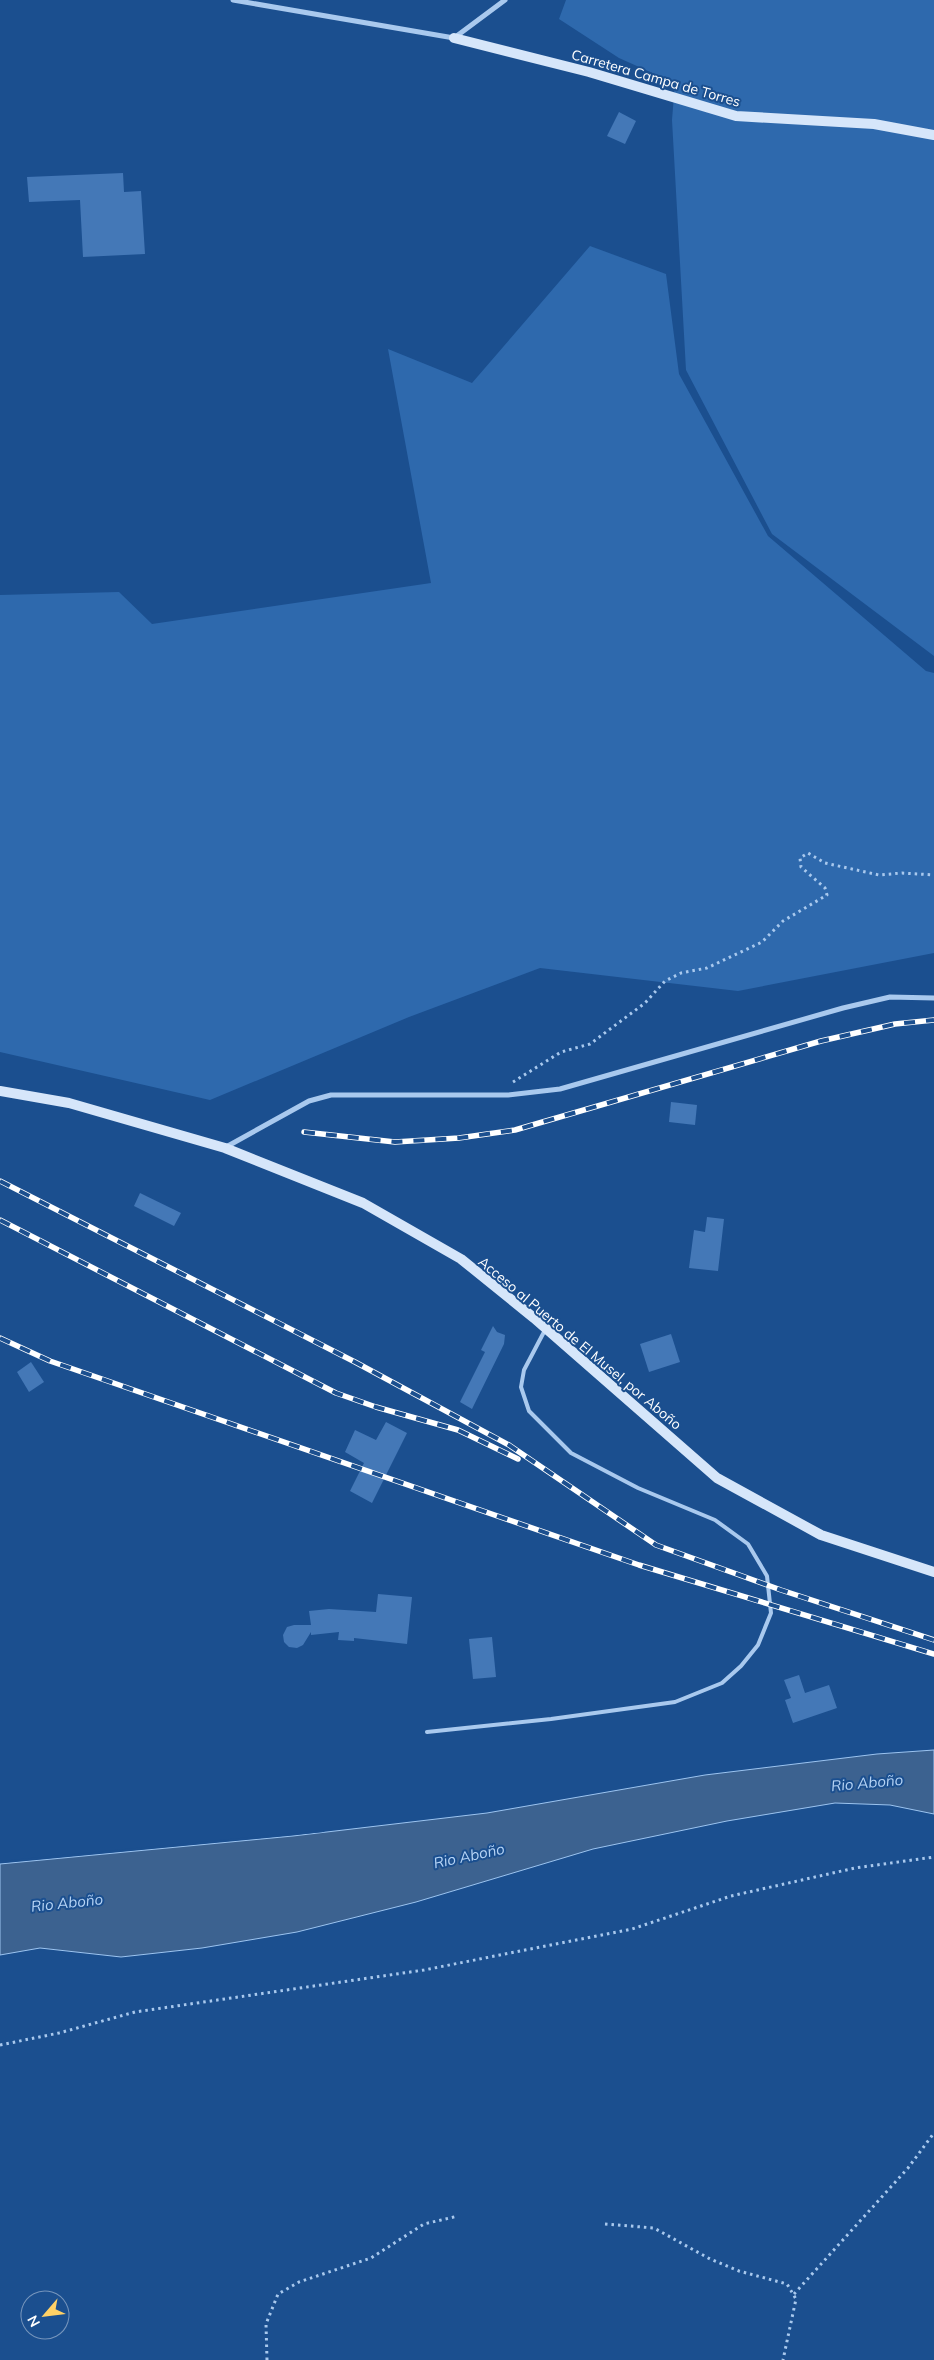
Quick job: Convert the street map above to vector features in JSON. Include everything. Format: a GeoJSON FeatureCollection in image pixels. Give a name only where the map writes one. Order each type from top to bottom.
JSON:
{"type":"FeatureCollection","features":[{"type":"Feature","properties":{"kind":"street","name":"Carretera Campa de Torres"},"geometry":{"type":"LineString","coordinates":[[233,0],[454,38],[589,72],[736,116],[874,124],[934,134]]}},
{"type":"Feature","properties":{"kind":"street"},"geometry":{"type":"LineString","coordinates":[[454,38],[505,0]]}},
{"type":"Feature","properties":{"kind":"street"},"geometry":{"type":"LineString","coordinates":[[225,1148],[310,1102],[332,1095],[508,1095],[560,1089],[843,1008],[890,997],[934,998]]}},
{"type":"Feature","properties":{"kind":"street","name":"Acceso al Puerto de El Musel, por Aboño"},"geometry":{"type":"LineString","coordinates":[[0,1091],[69,1103],[225,1148],[363,1202],[461,1260],[546,1328],[717,1478],[821,1535],[934,1572]]}},
{"type":"Feature","properties":{"kind":"lane"},"geometry":{"type":"LineString","coordinates":[[428,1732],[550,1719],[675,1702],[722,1683],[741,1666],[758,1645],[771,1613],[767,1576],[748,1544],[715,1520],[638,1488],[571,1453],[530,1412],[521,1387],[524,1370],[546,1328]]}},
{"type":"Feature","properties":{"kind":"path"},"geometry":{"type":"LineString","coordinates":[[488,1095],[562,1052],[590,1044],[645,1003],[665,981],[681,973],[706,968],[762,942],[782,921],[827,895],[825,888],[801,867],[800,858],[808,854],[825,863],[879,875],[902,873],[934,875]]}},
{"type":"Feature","properties":{"kind":"path"},"geometry":{"type":"LineString","coordinates":[[0,2045],[60,2033],[135,2012],[424,1970],[632,1929],[731,1896],[855,1868],[934,1857]]}},
{"type":"Feature","properties":{"kind":"path"},"geometry":{"type":"LineString","coordinates":[[793,2295],[908,2168],[934,2133]]}},
{"type":"Feature","properties":{"kind":"path"},"geometry":{"type":"LineString","coordinates":[[267,2360],[266,2324],[278,2294],[299,2282],[371,2258],[424,2224],[458,2216]]}},
{"type":"Feature","properties":{"kind":"path"},"geometry":{"type":"LineString","coordinates":[[605,2224],[654,2228],[710,2259],[740,2271],[786,2284],[796,2299],[783,2360]]}},
{"type":"Feature","properties":{"kind":"shaded area"},"geometry":{"type":"Polygon","coordinates":[[[566,0],[934,0],[934,656],[772,534],[686,370],[672,120],[675,83],[619,58],[559,19],[566,0]]]}},
{"type":"Feature","properties":{"kind":"shaded area"},"geometry":{"type":"Polygon","coordinates":[[[590,246],[666,274],[679,374],[768,536],[926,671],[934,673],[934,953],[738,991],[540,968],[409,1017],[210,1100],[0,1052],[0,595],[119,592],[152,624],[431,583],[388,349],[472,383],[590,246]]]}},
{"type":"Feature","properties":{"kind":"water","name":"Rio Aboño"},"geometry":{"type":"Polygon","coordinates":[[[934,1750],[934,1814],[890,1805],[835,1803],[727,1821],[593,1849],[416,1902],[297,1932],[202,1948],[121,1957],[40,1948],[0,1955],[0,1864],[293,1836],[487,1813],[705,1775],[877,1754],[934,1750]]]}},
{"type":"Feature","properties":{"kind":"pier"},"geometry":{"type":"Polygon","coordinates":[[[325,1830],[324,1832],[0,1863],[0,1861],[325,1830]]]}},
{"type":"Feature","properties":{"kind":"building"},"geometry":{"type":"Polygon","coordinates":[[[619,112],[636,121],[625,144],[607,136],[619,112]]]}},
{"type":"Feature","properties":{"kind":"building"},"geometry":{"type":"Polygon","coordinates":[[[123,173],[124,192],[141,191],[145,254],[83,257],[80,200],[29,202],[27,177],[123,173]]]}},
{"type":"Feature","properties":{"kind":"building"},"geometry":{"type":"Polygon","coordinates":[[[671,1102],[697,1105],[695,1125],[669,1122],[671,1102]]]}},
{"type":"Feature","properties":{"kind":"building"},"geometry":{"type":"Polygon","coordinates":[[[140,1193],[181,1213],[174,1226],[134,1206],[140,1193]]]}},
{"type":"Feature","properties":{"kind":"building"},"geometry":{"type":"Polygon","coordinates":[[[707,1217],[724,1219],[718,1271],[689,1268],[694,1230],[705,1232],[707,1217]]]}},
{"type":"Feature","properties":{"kind":"building"},"geometry":{"type":"Polygon","coordinates":[[[493,1326],[497,1332],[505,1335],[504,1344],[472,1409],[460,1402],[485,1352],[481,1350],[493,1326]]]}},
{"type":"Feature","properties":{"kind":"building"},"geometry":{"type":"Polygon","coordinates":[[[671,1334],[680,1362],[649,1372],[640,1344],[671,1334]]]}},
{"type":"Feature","properties":{"kind":"building"},"geometry":{"type":"Polygon","coordinates":[[[31,1362],[44,1382],[29,1392],[17,1372],[31,1362]]]}},
{"type":"Feature","properties":{"kind":"building"},"geometry":{"type":"Polygon","coordinates":[[[386,1422],[407,1433],[372,1503],[350,1491],[364,1463],[345,1452],[355,1430],[376,1440],[386,1422]]]}},
{"type":"Feature","properties":{"kind":"building"},"geometry":{"type":"Polygon","coordinates":[[[378,1594],[412,1597],[407,1644],[354,1638],[354,1641],[338,1640],[339,1632],[311,1635],[311,1632],[303,1645],[297,1648],[289,1647],[284,1642],[283,1635],[287,1627],[311,1625],[309,1611],[329,1609],[376,1612],[378,1594]]]}},
{"type":"Feature","properties":{"kind":"building"},"geometry":{"type":"Polygon","coordinates":[[[492,1637],[496,1677],[473,1679],[469,1639],[492,1637]]]}},
{"type":"Feature","properties":{"kind":"building"},"geometry":{"type":"Polygon","coordinates":[[[799,1675],[805,1693],[829,1685],[837,1708],[793,1723],[785,1700],[791,1698],[784,1680],[799,1675]]]}},
{"type":"Feature","properties":{"kind":"railway"},"geometry":{"type":"LineString","coordinates":[[304,1132],[395,1142],[459,1138],[515,1130],[821,1041],[895,1024],[934,1020]]}},
{"type":"Feature","properties":{"kind":"railway"},"geometry":{"type":"LineString","coordinates":[[0,1181],[355,1362],[509,1445],[656,1545],[781,1590],[934,1640]]}},
{"type":"Feature","properties":{"kind":"railway"},"geometry":{"type":"LineString","coordinates":[[0,1220],[336,1393],[376,1407],[458,1430],[518,1459]]}},
{"type":"Feature","properties":{"kind":"railway"},"geometry":{"type":"LineString","coordinates":[[0,1338],[50,1361],[639,1565],[934,1654]]}}]}
